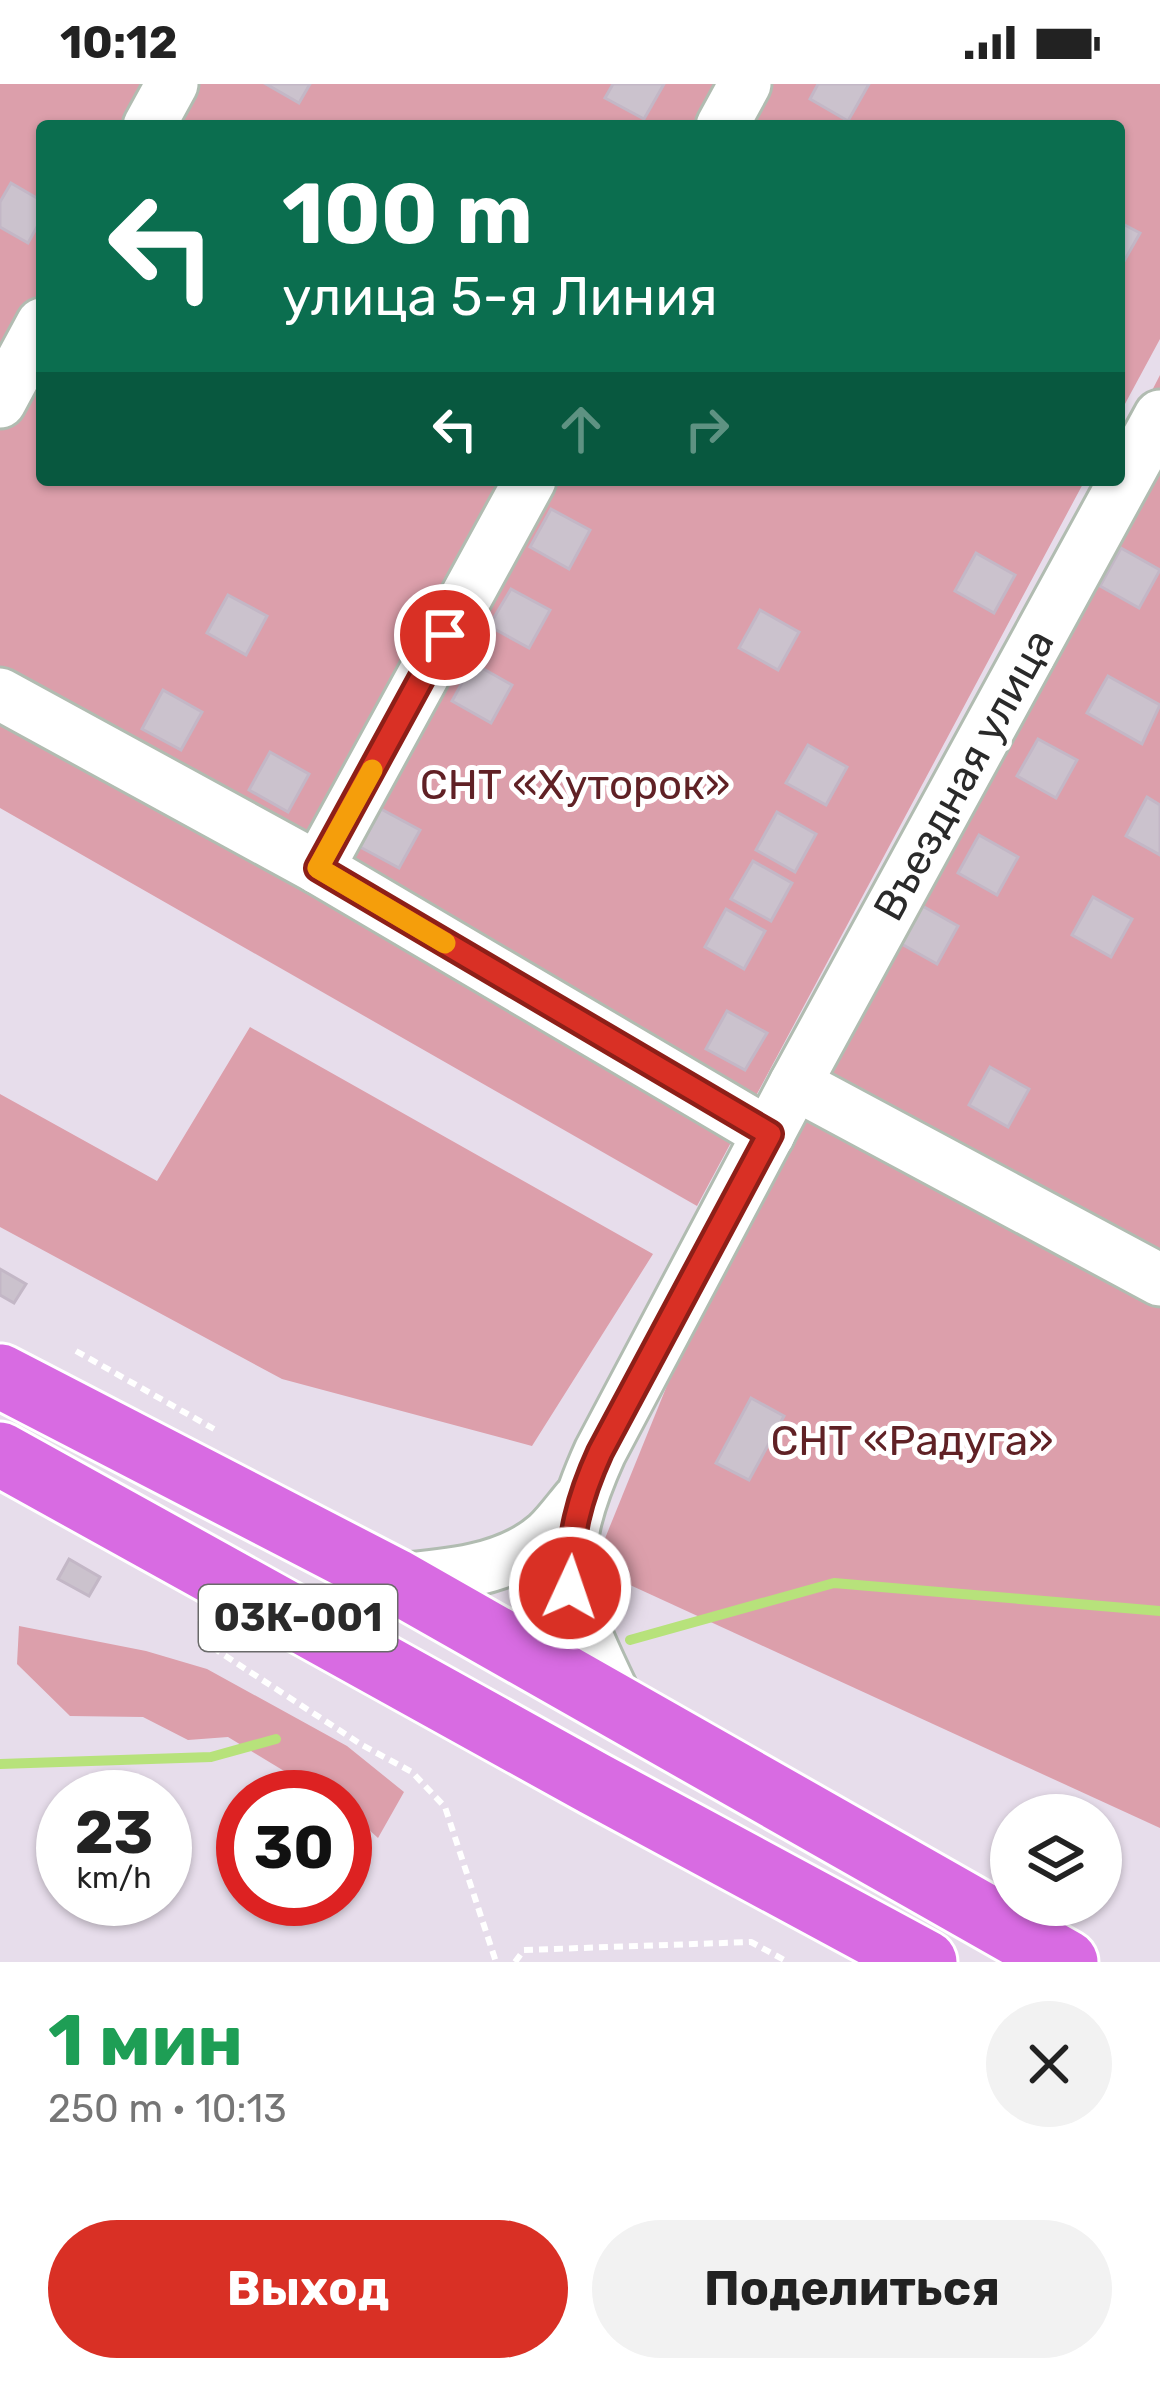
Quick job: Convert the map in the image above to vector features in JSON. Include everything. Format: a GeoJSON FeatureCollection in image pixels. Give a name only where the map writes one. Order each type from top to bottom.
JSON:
{"type":"FeatureCollection","features":[{"type":"Feature","properties":{"kind":"main road","name":"03К-001"},"geometry":{"type":"LineString","coordinates":[[0,1376],[394,1580],[1066,1962]]}},
{"type":"Feature","properties":{"kind":"main road","name":"03К-001"},"geometry":{"type":"LineString","coordinates":[[0,1454],[925,1962]]}},
{"type":"Feature","properties":{"kind":"street"},"geometry":{"type":"LineString","coordinates":[[152,120],[172,84]]}},
{"type":"Feature","properties":{"kind":"street"},"geometry":{"type":"LineString","coordinates":[[725,120],[745,84]]}},
{"type":"Feature","properties":{"kind":"street"},"geometry":{"type":"LineString","coordinates":[[0,402],[36,336]]}},
{"type":"Feature","properties":{"kind":"street","name":"Въездная улица"},"geometry":{"type":"LineString","coordinates":[[1125,480],[1160,416]]}},
{"type":"Feature","properties":{"kind":"street"},"geometry":{"type":"LineString","coordinates":[[318,868],[527,486]]}},
{"type":"Feature","properties":{"kind":"street","name":"Въездная улица"},"geometry":{"type":"LineString","coordinates":[[578,1500],[795,1084],[1122,486]]}},
{"type":"Feature","properties":{"kind":"street"},"geometry":{"type":"LineString","coordinates":[[0,694],[318,868],[770,1134]]}},
{"type":"Feature","properties":{"kind":"street"},"geometry":{"type":"LineString","coordinates":[[795,1084],[1160,1280]]}},
{"type":"Feature","properties":{"kind":"street"},"geometry":{"type":"LineString","coordinates":[[394,1580],[455,1575],[508,1557],[544,1538],[578,1500]]}},
{"type":"Feature","properties":{"kind":"street"},"geometry":{"type":"LineString","coordinates":[[578,1500],[569,1551],[570,1588],[587,1640],[620,1706]]}},
{"type":"Feature","properties":{"kind":"path"},"geometry":{"type":"LineString","coordinates":[[76,1351],[215,1430]]}},
{"type":"Feature","properties":{"kind":"path"},"geometry":{"type":"LineString","coordinates":[[196,1612],[218,1651],[412,1772],[445,1807],[496,1962]]}},
{"type":"Feature","properties":{"kind":"path"},"geometry":{"type":"LineString","coordinates":[[515,1962],[524,1950],[751,1942],[788,1962]]}},
{"type":"Feature","properties":{"kind":"green space","name":"СНТ «Хуторок»"},"geometry":{"type":"Polygon","coordinates":[[[0,84],[1160,84],[1160,339],[1125,404],[1125,120],[36,120],[36,486],[1082,486],[697,1206],[0,808],[0,84]]]}},
{"type":"Feature","properties":{"kind":"green space","name":"СНТ «Радуга»"},"geometry":{"type":"Polygon","coordinates":[[[1160,375],[1160,1828],[1122,1811],[1122,1794],[1086,1794],[593,1568],[769,1134],[1103,486],[1125,486],[1125,443],[1160,375]]]}},
{"type":"Feature","properties":{"kind":"green space"},"geometry":{"type":"Polygon","coordinates":[[[250,1027],[653,1254],[532,1446],[282,1379],[0,1227],[0,1094],[157,1181],[250,1027]]]}},
{"type":"Feature","properties":{"kind":"green space"},"geometry":{"type":"Polygon","coordinates":[[[19,1626],[146,1651],[207,1669],[347,1746],[404,1792],[378,1838],[372,1833],[372,1770],[282,1770],[228,1737],[188,1740],[143,1717],[70,1716],[17,1664],[19,1626]]]}},
{"type":"Feature","properties":{"kind":"building"},"geometry":{"type":"Polygon","coordinates":[[[266,84],[310,84],[299,103],[266,84]]]}},
{"type":"Feature","properties":{"kind":"building"},"geometry":{"type":"Polygon","coordinates":[[[613,84],[664,84],[644,119],[605,98],[613,84]]]}},
{"type":"Feature","properties":{"kind":"building"},"geometry":{"type":"Polygon","coordinates":[[[818,84],[869,84],[849,120],[810,99],[818,84]]]}},
{"type":"Feature","properties":{"kind":"building"},"geometry":{"type":"Polygon","coordinates":[[[11,183],[36,198],[36,229],[28,243],[0,227],[0,202],[11,183]]]}},
{"type":"Feature","properties":{"kind":"building"},"geometry":{"type":"Polygon","coordinates":[[[1125,225],[1140,233],[1125,259],[1125,225]]]}},
{"type":"Feature","properties":{"kind":"building"},"geometry":{"type":"Polygon","coordinates":[[[551,509],[590,530],[569,569],[530,547],[551,509]]]}},
{"type":"Feature","properties":{"kind":"building"},"geometry":{"type":"Polygon","coordinates":[[[1121,548],[1160,570],[1139,608],[1100,586],[1121,548]]]}},
{"type":"Feature","properties":{"kind":"building"},"geometry":{"type":"Polygon","coordinates":[[[976,553],[1015,575],[994,613],[955,591],[976,553]]]}},
{"type":"Feature","properties":{"kind":"building"},"geometry":{"type":"Polygon","coordinates":[[[511,589],[550,610],[529,648],[489,626],[511,589]]]}},
{"type":"Feature","properties":{"kind":"building"},"geometry":{"type":"Polygon","coordinates":[[[228,595],[267,616],[246,655],[207,633],[228,595]]]}},
{"type":"Feature","properties":{"kind":"building"},"geometry":{"type":"Polygon","coordinates":[[[760,610],[799,632],[778,670],[739,648],[760,610]]]}},
{"type":"Feature","properties":{"kind":"building"},"geometry":{"type":"Polygon","coordinates":[[[473,663],[512,685],[491,723],[452,701],[473,663]]]}},
{"type":"Feature","properties":{"kind":"building"},"geometry":{"type":"Polygon","coordinates":[[[1108,676],[1160,705],[1142,744],[1087,713],[1108,676]]]}},
{"type":"Feature","properties":{"kind":"building"},"geometry":{"type":"Polygon","coordinates":[[[163,690],[202,712],[181,750],[142,729],[163,690]]]}},
{"type":"Feature","properties":{"kind":"building"},"geometry":{"type":"Polygon","coordinates":[[[1038,739],[1077,760],[1056,798],[1017,776],[1038,739]]]}},
{"type":"Feature","properties":{"kind":"building"},"geometry":{"type":"Polygon","coordinates":[[[808,745],[847,767],[826,805],[786,783],[808,745]]]}},
{"type":"Feature","properties":{"kind":"building"},"geometry":{"type":"Polygon","coordinates":[[[270,752],[309,774],[288,812],[249,790],[270,752]]]}},
{"type":"Feature","properties":{"kind":"building"},"geometry":{"type":"Polygon","coordinates":[[[1147,797],[1160,805],[1160,855],[1126,836],[1147,797]]]}},
{"type":"Feature","properties":{"kind":"building"},"geometry":{"type":"Polygon","coordinates":[[[381,809],[420,830],[399,868],[360,847],[381,809]]]}},
{"type":"Feature","properties":{"kind":"building"},"geometry":{"type":"Polygon","coordinates":[[[777,812],[816,834],[795,872],[756,850],[777,812]]]}},
{"type":"Feature","properties":{"kind":"building"},"geometry":{"type":"Polygon","coordinates":[[[979,835],[1018,857],[997,895],[958,873],[979,835]]]}},
{"type":"Feature","properties":{"kind":"building"},"geometry":{"type":"Polygon","coordinates":[[[753,861],[792,883],[771,921],[731,899],[753,861]]]}},
{"type":"Feature","properties":{"kind":"building"},"geometry":{"type":"Polygon","coordinates":[[[1093,897],[1132,919],[1111,957],[1072,935],[1093,897]]]}},
{"type":"Feature","properties":{"kind":"building"},"geometry":{"type":"Polygon","coordinates":[[[919,904],[958,926],[937,964],[898,942],[919,904]]]}},
{"type":"Feature","properties":{"kind":"building"},"geometry":{"type":"Polygon","coordinates":[[[726,909],[765,931],[744,969],[705,947],[726,909]]]}},
{"type":"Feature","properties":{"kind":"building"},"geometry":{"type":"Polygon","coordinates":[[[727,1011],[767,1033],[745,1070],[706,1049],[727,1011]]]}},
{"type":"Feature","properties":{"kind":"building"},"geometry":{"type":"Polygon","coordinates":[[[990,1067],[1029,1089],[1008,1127],[969,1105],[990,1067]]]}},
{"type":"Feature","properties":{"kind":"building"},"geometry":{"type":"Polygon","coordinates":[[[0,1269],[26,1284],[14,1303],[0,1295],[0,1269]]]}},
{"type":"Feature","properties":{"kind":"building"},"geometry":{"type":"Polygon","coordinates":[[[751,1398],[784,1416],[749,1480],[716,1463],[751,1398]]]}},
{"type":"Feature","properties":{"kind":"building"},"geometry":{"type":"Polygon","coordinates":[[[69,1559],[100,1577],[89,1596],[58,1579],[69,1559]]]}},
{"type":"Feature","properties":{"kind":"waterway"},"geometry":{"type":"LineString","coordinates":[[630,1640],[834,1583],[1160,1611]]}},
{"type":"Feature","properties":{"kind":"waterway"},"geometry":{"type":"LineString","coordinates":[[0,1764],[211,1757],[276,1739]]}},
{"type":"Feature","properties":{"kind":"slow traffic"},"geometry":{"type":"LineString","coordinates":[[372,770],[318,868],[445,943]]}},
{"type":"Feature","properties":{"kind":"route"},"geometry":{"type":"LineString","coordinates":[[445,635],[318,868],[770,1134],[578,1500],[569,1551],[570,1588]]}}]}
